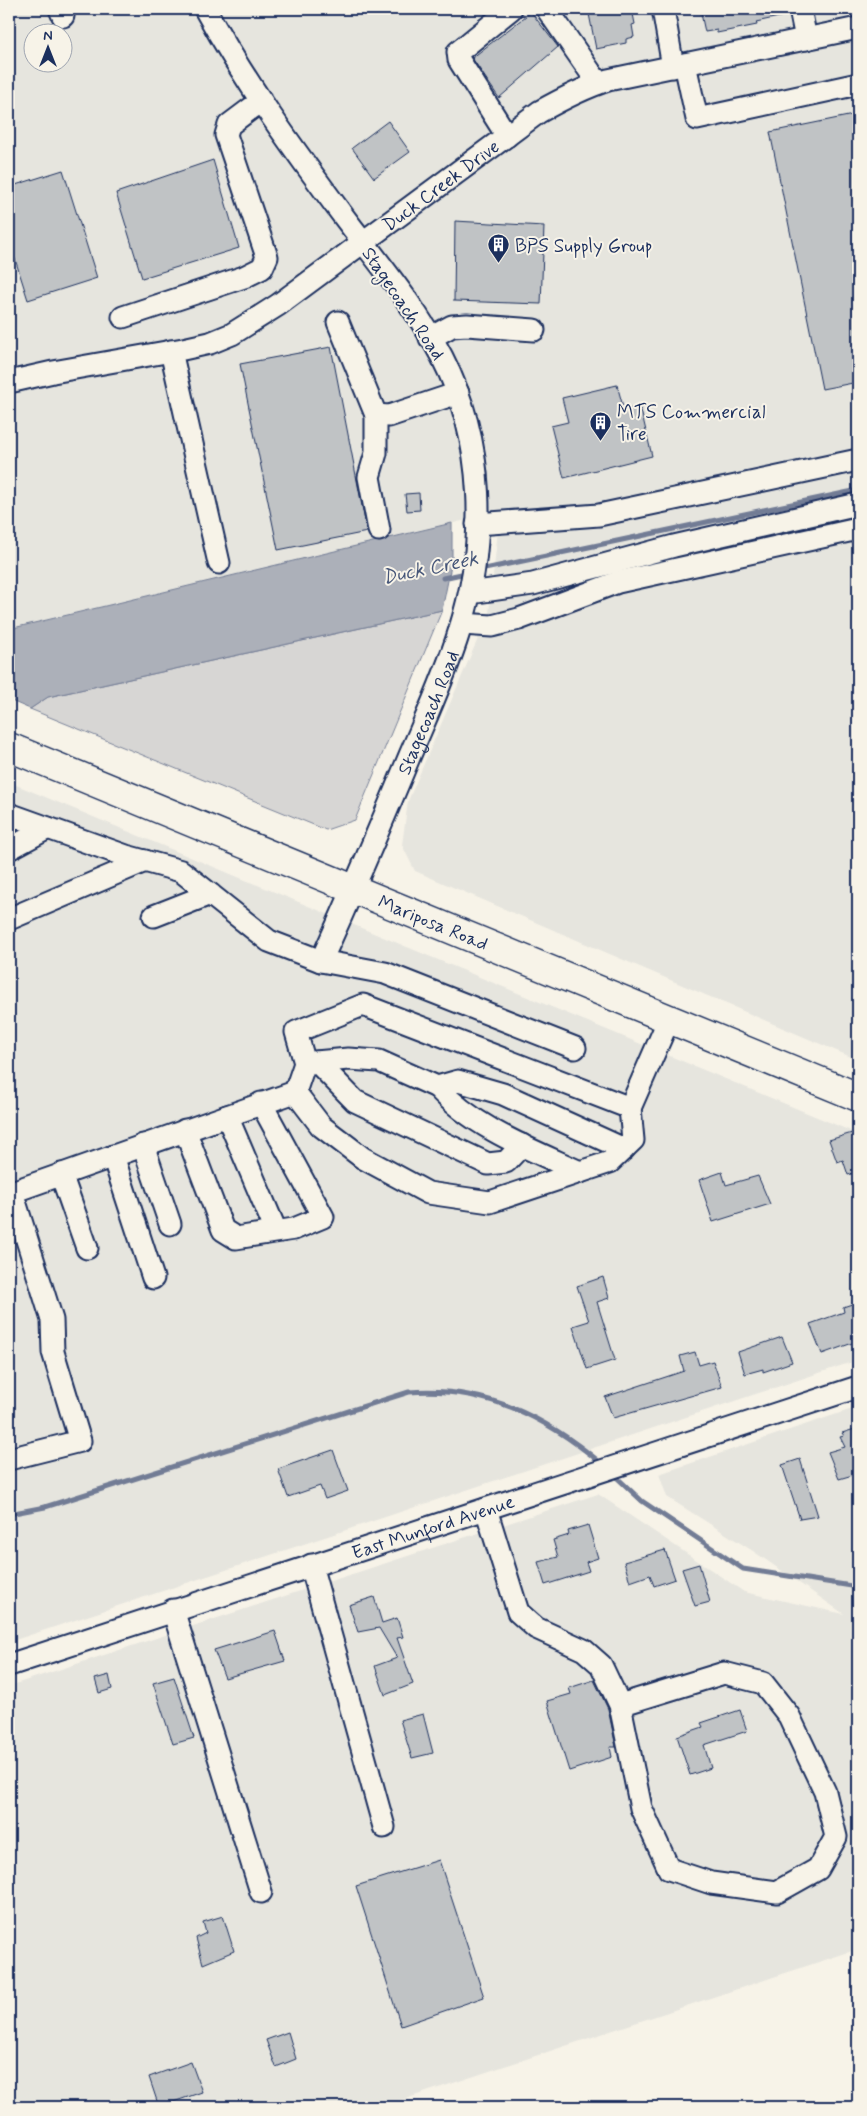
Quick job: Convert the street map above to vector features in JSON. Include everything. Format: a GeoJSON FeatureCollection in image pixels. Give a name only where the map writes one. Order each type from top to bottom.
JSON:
{"type":"FeatureCollection","features":[{"type":"Feature","properties":{"kind":"main road","name":"Mariposa Road"},"geometry":{"type":"LineString","coordinates":[[9,747],[858,1097]]}},
{"type":"Feature","properties":{"kind":"street","name":"Stagecoach Road"},"geometry":{"type":"LineString","coordinates":[[205,9],[235,64],[430,338],[441,356],[458,393],[472,444],[478,496],[477,547],[470,593],[462,624],[436,692],[354,889],[321,961]]}},
{"type":"Feature","properties":{"kind":"street"},"geometry":{"type":"LineString","coordinates":[[507,136],[459,60],[458,52],[511,9]]}},
{"type":"Feature","properties":{"kind":"street"},"geometry":{"type":"LineString","coordinates":[[547,9],[598,83]]}},
{"type":"Feature","properties":{"kind":"street"},"geometry":{"type":"LineString","coordinates":[[663,9],[697,119],[858,84]]}},
{"type":"Feature","properties":{"kind":"street"},"geometry":{"type":"LineString","coordinates":[[800,9],[806,39]]}},
{"type":"Feature","properties":{"kind":"street","name":"Duck Creek Drive"},"geometry":{"type":"LineString","coordinates":[[9,382],[210,343],[247,325],[539,112],[567,96],[598,83],[858,28]]}},
{"type":"Feature","properties":{"kind":"street"},"geometry":{"type":"LineString","coordinates":[[123,317],[244,277],[262,268],[268,257],[226,135],[228,124],[261,101]]}},
{"type":"Feature","properties":{"kind":"street"},"geometry":{"type":"LineString","coordinates":[[338,322],[376,415],[376,453],[369,478],[378,530]]}},
{"type":"Feature","properties":{"kind":"street"},"geometry":{"type":"LineString","coordinates":[[430,338],[452,326],[467,325],[534,330]]}},
{"type":"Feature","properties":{"kind":"street"},"geometry":{"type":"LineString","coordinates":[[171,351],[219,563]]}},
{"type":"Feature","properties":{"kind":"street"},"geometry":{"type":"LineString","coordinates":[[376,415],[389,416],[458,393]]}},
{"type":"Feature","properties":{"kind":"street"},"geometry":{"type":"LineString","coordinates":[[478,524],[599,515],[858,460]]}},
{"type":"Feature","properties":{"kind":"street"},"geometry":{"type":"LineString","coordinates":[[470,593],[533,584],[674,546],[858,504]]}},
{"type":"Feature","properties":{"kind":"street"},"geometry":{"type":"LineString","coordinates":[[462,624],[492,626],[618,582],[858,529]]}},
{"type":"Feature","properties":{"kind":"street"},"geometry":{"type":"LineString","coordinates":[[9,814],[145,861],[181,871],[269,941],[321,961],[385,973],[575,1048]]}},
{"type":"Feature","properties":{"kind":"street"},"geometry":{"type":"LineString","coordinates":[[9,849],[48,828]]}},
{"type":"Feature","properties":{"kind":"street"},"geometry":{"type":"LineString","coordinates":[[9,919],[145,861]]}},
{"type":"Feature","properties":{"kind":"street"},"geometry":{"type":"LineString","coordinates":[[154,916],[210,894]]}},
{"type":"Feature","properties":{"kind":"street"},"geometry":{"type":"LineString","coordinates":[[522,1145],[506,1162],[488,1164],[355,1101],[311,1062],[296,1032],[364,1004],[630,1108]]}},
{"type":"Feature","properties":{"kind":"street"},"geometry":{"type":"LineString","coordinates":[[295,1092],[321,1126],[356,1153],[428,1193],[490,1202],[610,1162],[633,1140],[630,1108],[669,1019]]}},
{"type":"Feature","properties":{"kind":"street"},"geometry":{"type":"LineString","coordinates":[[311,1062],[348,1059],[379,1061],[437,1087],[453,1104],[522,1145],[580,1172]]}},
{"type":"Feature","properties":{"kind":"street"},"geometry":{"type":"LineString","coordinates":[[9,1459],[80,1441],[53,1352],[52,1320],[10,1192],[295,1092],[311,1062]]}},
{"type":"Feature","properties":{"kind":"street"},"geometry":{"type":"LineString","coordinates":[[437,1087],[458,1081],[503,1094],[624,1149]]}},
{"type":"Feature","properties":{"kind":"street"},"geometry":{"type":"LineString","coordinates":[[185,1130],[224,1230],[236,1238],[294,1229],[323,1217],[261,1104]]}},
{"type":"Feature","properties":{"kind":"street"},"geometry":{"type":"LineString","coordinates":[[227,1116],[276,1231]]}},
{"type":"Feature","properties":{"kind":"street"},"geometry":{"type":"LineString","coordinates":[[143,1145],[170,1224]]}},
{"type":"Feature","properties":{"kind":"street"},"geometry":{"type":"LineString","coordinates":[[113,1156],[153,1278]]}},
{"type":"Feature","properties":{"kind":"street"},"geometry":{"type":"LineString","coordinates":[[62,1174],[87,1248]]}},
{"type":"Feature","properties":{"kind":"street","name":"East Munford Avenue"},"geometry":{"type":"LineString","coordinates":[[9,1665],[630,1460],[858,1387]]}},
{"type":"Feature","properties":{"kind":"street"},"geometry":{"type":"LineString","coordinates":[[486,1509],[518,1612],[536,1628],[584,1650],[601,1665],[620,1705],[641,1808],[669,1869],[711,1883],[777,1892],[818,1869],[836,1837],[825,1792],[789,1716],[763,1683],[724,1672],[620,1705]]}},
{"type":"Feature","properties":{"kind":"street"},"geometry":{"type":"LineString","coordinates":[[311,1565],[384,1826]]}},
{"type":"Feature","properties":{"kind":"street"},"geometry":{"type":"LineString","coordinates":[[172,1610],[261,1892]]}},
{"type":"Feature","properties":{"kind":"shaded area"},"geometry":{"type":"Polygon","coordinates":[[[9,9],[858,9],[858,1060],[415,871],[402,845],[408,801],[489,613],[500,512],[9,629],[9,9]]]}},
{"type":"Feature","properties":{"kind":"shaded area"},"geometry":{"type":"Polygon","coordinates":[[[442,610],[355,820],[326,830],[30,709],[48,697],[442,610]]]}},
{"type":"Feature","properties":{"kind":"shaded area"},"geometry":{"type":"Polygon","coordinates":[[[9,782],[858,1134],[858,1360],[9,1642],[9,782]]]}},
{"type":"Feature","properties":{"kind":"shaded area"},"geometry":{"type":"Polygon","coordinates":[[[858,1407],[858,1949],[381,2107],[9,2107],[9,1686],[598,1494],[744,1592],[844,1614],[753,1551],[667,1497],[659,1474],[858,1407]]]}},
{"type":"Feature","properties":{"kind":"water"},"geometry":{"type":"Polygon","coordinates":[[[452,523],[452,561],[442,610],[48,697],[30,709],[9,700],[9,629],[452,523]]]}},
{"type":"Feature","properties":{"kind":"building"},"geometry":{"type":"Polygon","coordinates":[[[588,9],[632,9],[635,24],[632,25],[634,37],[626,39],[626,43],[596,49],[588,9]]]}},
{"type":"Feature","properties":{"kind":"building"},"geometry":{"type":"Polygon","coordinates":[[[700,9],[788,9],[788,15],[756,22],[757,25],[717,33],[717,30],[705,32],[700,9]]]}},
{"type":"Feature","properties":{"kind":"building"},"geometry":{"type":"Polygon","coordinates":[[[531,12],[558,47],[499,98],[472,58],[531,12]]]}},
{"type":"Feature","properties":{"kind":"building"},"geometry":{"type":"Polygon","coordinates":[[[858,114],[858,382],[822,389],[770,132],[858,114]]]}},
{"type":"Feature","properties":{"kind":"building"},"geometry":{"type":"Polygon","coordinates":[[[388,121],[410,152],[374,178],[352,148],[388,121]]]}},
{"type":"Feature","properties":{"kind":"building"},"geometry":{"type":"Polygon","coordinates":[[[213,160],[239,248],[142,278],[116,193],[213,160]]]}},
{"type":"Feature","properties":{"kind":"building"},"geometry":{"type":"Polygon","coordinates":[[[63,170],[97,278],[28,300],[9,240],[9,187],[63,170]]]}},
{"type":"Feature","properties":{"kind":"building","name":"BPS Supply Group"},"geometry":{"type":"Polygon","coordinates":[[[455,221],[544,226],[541,304],[454,301],[455,221]]]}},
{"type":"Feature","properties":{"kind":"building"},"geometry":{"type":"Polygon","coordinates":[[[331,347],[367,532],[278,550],[240,364],[331,347]]]}},
{"type":"Feature","properties":{"kind":"building","name":"MTS Commercial Tire"},"geometry":{"type":"Polygon","coordinates":[[[617,385],[624,410],[640,406],[652,456],[564,478],[551,426],[568,422],[562,398],[617,385]]]}},
{"type":"Feature","properties":{"kind":"building"},"geometry":{"type":"Polygon","coordinates":[[[419,493],[420,510],[407,511],[405,494],[419,493]]]}},
{"type":"Feature","properties":{"kind":"building"},"geometry":{"type":"Polygon","coordinates":[[[852,1133],[858,1151],[858,1172],[848,1175],[843,1160],[837,1162],[829,1140],[852,1133]]]}},
{"type":"Feature","properties":{"kind":"building"},"geometry":{"type":"Polygon","coordinates":[[[722,1172],[726,1185],[758,1176],[770,1204],[713,1222],[699,1180],[722,1172]]]}},
{"type":"Feature","properties":{"kind":"building"},"geometry":{"type":"Polygon","coordinates":[[[603,1277],[609,1298],[597,1302],[615,1360],[587,1369],[573,1326],[589,1321],[577,1286],[603,1277]]]}},
{"type":"Feature","properties":{"kind":"building"},"geometry":{"type":"Polygon","coordinates":[[[858,1302],[858,1329],[855,1329],[858,1341],[822,1354],[810,1324],[844,1312],[843,1307],[858,1302]]]}},
{"type":"Feature","properties":{"kind":"building"},"geometry":{"type":"Polygon","coordinates":[[[782,1337],[792,1362],[763,1372],[763,1369],[745,1374],[738,1352],[782,1337]]]}},
{"type":"Feature","properties":{"kind":"building"},"geometry":{"type":"Polygon","coordinates":[[[695,1352],[699,1365],[713,1361],[722,1387],[613,1418],[605,1397],[684,1371],[680,1356],[695,1352]]]}},
{"type":"Feature","properties":{"kind":"building"},"geometry":{"type":"Polygon","coordinates":[[[858,1428],[858,1479],[856,1474],[839,1479],[828,1452],[845,1447],[840,1437],[844,1436],[842,1433],[858,1428]]]}},
{"type":"Feature","properties":{"kind":"building"},"geometry":{"type":"Polygon","coordinates":[[[333,1450],[348,1491],[325,1499],[320,1486],[288,1497],[278,1469],[333,1450]]]}},
{"type":"Feature","properties":{"kind":"building"},"geometry":{"type":"Polygon","coordinates":[[[800,1459],[818,1516],[800,1519],[782,1465],[800,1459]]]}},
{"type":"Feature","properties":{"kind":"building"},"geometry":{"type":"Polygon","coordinates":[[[588,1525],[598,1558],[586,1562],[589,1571],[545,1585],[538,1562],[558,1557],[553,1540],[569,1535],[568,1531],[588,1525]]]}},
{"type":"Feature","properties":{"kind":"building"},"geometry":{"type":"Polygon","coordinates":[[[665,1550],[675,1579],[654,1586],[650,1575],[630,1582],[624,1562],[665,1550]]]}},
{"type":"Feature","properties":{"kind":"building"},"geometry":{"type":"Polygon","coordinates":[[[699,1564],[710,1602],[695,1606],[682,1569],[699,1564]]]}},
{"type":"Feature","properties":{"kind":"building"},"geometry":{"type":"Polygon","coordinates":[[[374,1597],[382,1623],[397,1618],[403,1637],[397,1638],[413,1684],[385,1695],[375,1666],[397,1658],[379,1628],[358,1632],[349,1605],[374,1597]]]}},
{"type":"Feature","properties":{"kind":"building"},"geometry":{"type":"Polygon","coordinates":[[[275,1631],[285,1661],[225,1678],[214,1650],[275,1631]]]}},
{"type":"Feature","properties":{"kind":"building"},"geometry":{"type":"Polygon","coordinates":[[[109,1675],[112,1689],[99,1693],[95,1679],[109,1675]]]}},
{"type":"Feature","properties":{"kind":"building"},"geometry":{"type":"Polygon","coordinates":[[[174,1677],[194,1738],[173,1744],[153,1683],[174,1677]]]}},
{"type":"Feature","properties":{"kind":"building"},"geometry":{"type":"Polygon","coordinates":[[[594,1680],[608,1709],[616,1747],[610,1747],[612,1757],[569,1771],[547,1701],[571,1694],[569,1688],[594,1680]]]}},
{"type":"Feature","properties":{"kind":"building"},"geometry":{"type":"Polygon","coordinates":[[[740,1710],[747,1731],[704,1745],[711,1768],[690,1775],[677,1736],[703,1727],[701,1723],[740,1710]]]}},
{"type":"Feature","properties":{"kind":"building"},"geometry":{"type":"Polygon","coordinates":[[[423,1714],[433,1753],[412,1758],[400,1720],[423,1714]]]}},
{"type":"Feature","properties":{"kind":"building"},"geometry":{"type":"Polygon","coordinates":[[[439,1860],[484,1997],[401,2026],[356,1886],[439,1860]]]}},
{"type":"Feature","properties":{"kind":"building"},"geometry":{"type":"Polygon","coordinates":[[[223,1916],[234,1951],[203,1964],[196,1938],[206,1933],[203,1922],[223,1916]]]}},
{"type":"Feature","properties":{"kind":"building"},"geometry":{"type":"Polygon","coordinates":[[[288,2032],[296,2059],[276,2067],[266,2040],[288,2032]]]}},
{"type":"Feature","properties":{"kind":"building"},"geometry":{"type":"Polygon","coordinates":[[[191,2062],[202,2092],[159,2107],[149,2077],[191,2062]]]}},
{"type":"Feature","properties":{"kind":"waterway","name":"Duck Creek"},"geometry":{"type":"LineString","coordinates":[[480,570],[858,490]]}},
{"type":"Feature","properties":{"kind":"waterway","name":"Duck Creek"},"geometry":{"type":"LineString","coordinates":[[443,578],[466,573]]}},
{"type":"Feature","properties":{"kind":"waterway"},"geometry":{"type":"LineString","coordinates":[[9,1514],[45,1507],[409,1392],[436,1391],[488,1399],[536,1419],[558,1432],[602,1464]]}},
{"type":"Feature","properties":{"kind":"waterway"},"geometry":{"type":"LineString","coordinates":[[612,1473],[642,1501],[743,1569],[858,1587]]}},
{"type":"Feature","properties":{"kind":"place","name":"BPS Supply Group"},"geometry":{"type":"Point","coordinates":[499,264]}},
{"type":"Feature","properties":{"kind":"place","name":"MTS Commercial Tire"},"geometry":{"type":"Point","coordinates":[601,441]}}]}
